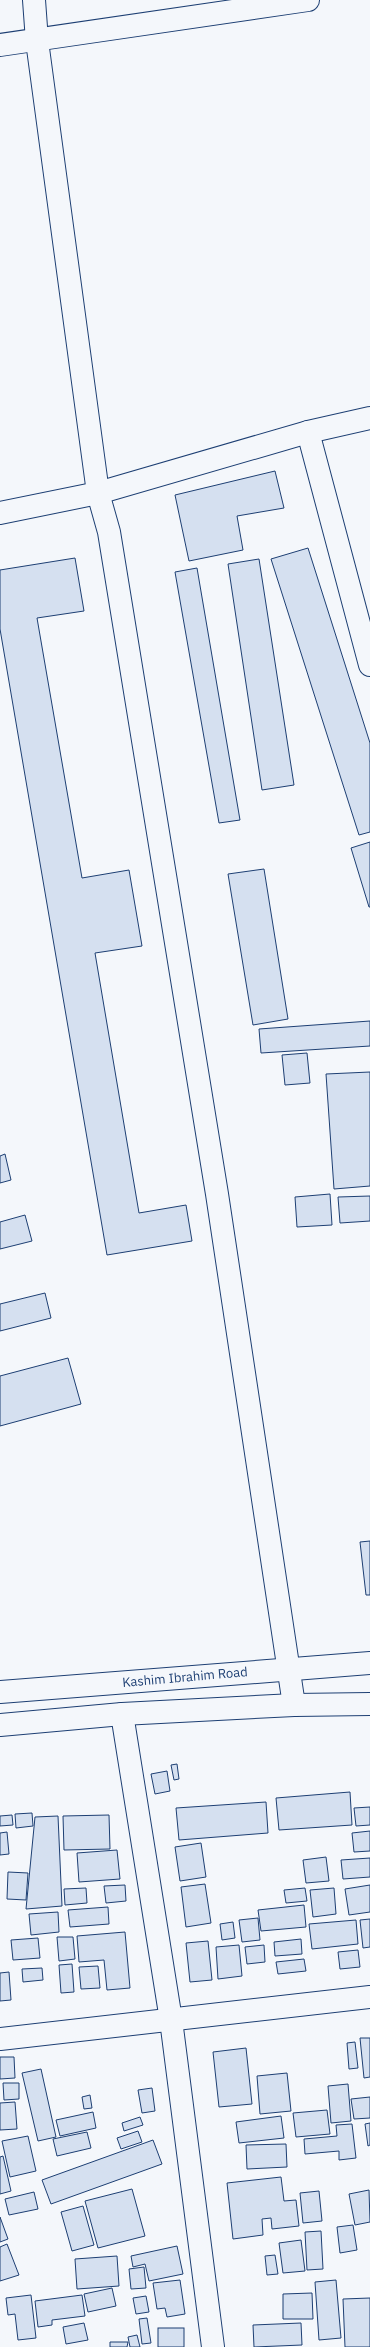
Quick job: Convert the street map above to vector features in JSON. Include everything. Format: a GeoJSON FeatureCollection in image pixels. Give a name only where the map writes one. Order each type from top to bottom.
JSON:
{"type":"FeatureCollection","features":[{"type":"Feature","properties":{"kind":"main road"},"geometry":{"type":"LineString","coordinates":[[34,0],[37,40],[98,493],[109,532],[217,1194],[294,1705]]}},
{"type":"Feature","properties":{"kind":"main road"},"geometry":{"type":"LineString","coordinates":[[0,45],[308,0]]}},
{"type":"Feature","properties":{"kind":"main road"},"geometry":{"type":"LineString","coordinates":[[0,513],[98,493],[308,432],[370,418]]}},
{"type":"Feature","properties":{"kind":"main road"},"geometry":{"type":"LineString","coordinates":[[308,432],[363,612],[370,665]]}},
{"type":"Feature","properties":{"kind":"main road","name":"Kashim Ibrahim Road"},"geometry":{"type":"LineString","coordinates":[[0,1692],[370,1663]]}},
{"type":"Feature","properties":{"kind":"main road"},"geometry":{"type":"LineString","coordinates":[[0,1725],[122,1714],[294,1705],[370,1704]]}},
{"type":"Feature","properties":{"kind":"main road"},"geometry":{"type":"LineString","coordinates":[[122,1714],[171,2020],[213,2347]]}},
{"type":"Feature","properties":{"kind":"main road"},"geometry":{"type":"LineString","coordinates":[[0,2039],[370,1997]]}},
{"type":"Feature","properties":{"kind":"building"},"geometry":{"type":"Polygon","coordinates":[[[275,471],[284,508],[237,516],[243,550],[189,561],[175,495],[275,471]]]}},
{"type":"Feature","properties":{"kind":"building"},"geometry":{"type":"Polygon","coordinates":[[[308,548],[370,743],[370,832],[359,835],[271,559],[308,548]]]}},
{"type":"Feature","properties":{"kind":"building"},"geometry":{"type":"Polygon","coordinates":[[[75,558],[84,611],[37,618],[82,878],[129,870],[142,946],[95,953],[139,1213],[186,1205],[192,1241],[107,1255],[0,629],[0,570],[75,558]]]}},
{"type":"Feature","properties":{"kind":"building"},"geometry":{"type":"Polygon","coordinates":[[[259,559],[294,785],[262,790],[228,564],[259,559]]]}},
{"type":"Feature","properties":{"kind":"building"},"geometry":{"type":"Polygon","coordinates":[[[197,568],[240,820],[219,823],[175,572],[197,568]]]}},
{"type":"Feature","properties":{"kind":"building"},"geometry":{"type":"Polygon","coordinates":[[[370,842],[370,907],[369,907],[351,848],[370,842]]]}},
{"type":"Feature","properties":{"kind":"building"},"geometry":{"type":"Polygon","coordinates":[[[264,869],[288,1019],[253,1025],[228,874],[264,869]]]}},
{"type":"Feature","properties":{"kind":"building"},"geometry":{"type":"Polygon","coordinates":[[[370,1021],[370,1046],[261,1053],[259,1029],[370,1021]]]}},
{"type":"Feature","properties":{"kind":"building"},"geometry":{"type":"Polygon","coordinates":[[[307,1053],[310,1083],[285,1085],[282,1055],[307,1053]]]}},
{"type":"Feature","properties":{"kind":"building"},"geometry":{"type":"Polygon","coordinates":[[[370,1072],[370,1186],[334,1189],[326,1074],[370,1072]]]}},
{"type":"Feature","properties":{"kind":"building"},"geometry":{"type":"Polygon","coordinates":[[[5,1154],[11,1180],[0,1183],[0,1156],[5,1154]]]}},
{"type":"Feature","properties":{"kind":"building"},"geometry":{"type":"Polygon","coordinates":[[[330,1194],[332,1225],[297,1227],[295,1197],[330,1194]]]}},
{"type":"Feature","properties":{"kind":"building"},"geometry":{"type":"Polygon","coordinates":[[[370,1196],[370,1221],[340,1223],[338,1197],[370,1196]]]}},
{"type":"Feature","properties":{"kind":"building"},"geometry":{"type":"Polygon","coordinates":[[[25,1215],[32,1241],[0,1249],[0,1222],[25,1215]]]}},
{"type":"Feature","properties":{"kind":"building"},"geometry":{"type":"Polygon","coordinates":[[[45,1293],[51,1318],[0,1331],[0,1304],[45,1293]]]}},
{"type":"Feature","properties":{"kind":"building"},"geometry":{"type":"Polygon","coordinates":[[[68,1358],[81,1404],[0,1426],[0,1376],[68,1358]]]}},
{"type":"Feature","properties":{"kind":"building"},"geometry":{"type":"Polygon","coordinates":[[[370,1541],[370,1595],[366,1595],[360,1542],[370,1541]]]}},
{"type":"Feature","properties":{"kind":"building"},"geometry":{"type":"Polygon","coordinates":[[[177,1764],[179,1779],[174,1780],[171,1765],[177,1764]]]}},
{"type":"Feature","properties":{"kind":"building"},"geometry":{"type":"Polygon","coordinates":[[[167,1771],[170,1791],[155,1794],[151,1774],[167,1771]]]}},
{"type":"Feature","properties":{"kind":"building"},"geometry":{"type":"Polygon","coordinates":[[[350,1792],[352,1825],[279,1830],[276,1798],[350,1792]]]}},
{"type":"Feature","properties":{"kind":"building"},"geometry":{"type":"Polygon","coordinates":[[[266,1802],[268,1833],[179,1840],[176,1808],[266,1802]]]}},
{"type":"Feature","properties":{"kind":"building"},"geometry":{"type":"Polygon","coordinates":[[[370,1807],[370,1825],[356,1826],[354,1808],[370,1807]]]}},
{"type":"Feature","properties":{"kind":"building"},"geometry":{"type":"Polygon","coordinates":[[[32,1813],[33,1826],[16,1828],[15,1814],[32,1813]]]}},
{"type":"Feature","properties":{"kind":"building"},"geometry":{"type":"Polygon","coordinates":[[[12,1815],[13,1825],[0,1826],[0,1816],[12,1815]]]}},
{"type":"Feature","properties":{"kind":"building"},"geometry":{"type":"Polygon","coordinates":[[[109,1815],[110,1849],[64,1850],[63,1816],[109,1815]]]}},
{"type":"Feature","properties":{"kind":"building"},"geometry":{"type":"Polygon","coordinates":[[[58,1816],[62,1906],[26,1909],[35,1817],[58,1816]]]}},
{"type":"Feature","properties":{"kind":"building"},"geometry":{"type":"Polygon","coordinates":[[[370,1831],[370,1851],[354,1852],[352,1833],[370,1831]]]}},
{"type":"Feature","properties":{"kind":"building"},"geometry":{"type":"Polygon","coordinates":[[[7,1832],[9,1854],[0,1855],[0,1833],[7,1832]]]}},
{"type":"Feature","properties":{"kind":"building"},"geometry":{"type":"Polygon","coordinates":[[[201,1843],[206,1877],[180,1881],[175,1847],[201,1843]]]}},
{"type":"Feature","properties":{"kind":"building"},"geometry":{"type":"Polygon","coordinates":[[[117,1850],[120,1879],[79,1882],[77,1853],[117,1850]]]}},
{"type":"Feature","properties":{"kind":"building"},"geometry":{"type":"Polygon","coordinates":[[[326,1857],[329,1881],[306,1883],[303,1860],[326,1857]]]}},
{"type":"Feature","properties":{"kind":"building"},"geometry":{"type":"Polygon","coordinates":[[[370,1858],[370,1877],[343,1879],[341,1860],[370,1858]]]}},
{"type":"Feature","properties":{"kind":"building"},"geometry":{"type":"Polygon","coordinates":[[[8,1872],[28,1873],[26,1900],[7,1899],[8,1872]]]}},
{"type":"Feature","properties":{"kind":"building"},"geometry":{"type":"Polygon","coordinates":[[[205,1884],[211,1923],[186,1927],[181,1887],[205,1884]]]}},
{"type":"Feature","properties":{"kind":"building"},"geometry":{"type":"Polygon","coordinates":[[[125,1885],[126,1901],[106,1903],[104,1886],[125,1885]]]}},
{"type":"Feature","properties":{"kind":"building"},"geometry":{"type":"Polygon","coordinates":[[[370,1885],[370,1912],[349,1915],[345,1889],[370,1885]]]}},
{"type":"Feature","properties":{"kind":"building"},"geometry":{"type":"Polygon","coordinates":[[[86,1888],[87,1903],[65,1905],[64,1889],[86,1888]]]}},
{"type":"Feature","properties":{"kind":"building"},"geometry":{"type":"Polygon","coordinates":[[[305,1888],[307,1901],[286,1903],[284,1890],[305,1888]]]}},
{"type":"Feature","properties":{"kind":"building"},"geometry":{"type":"Polygon","coordinates":[[[334,1888],[336,1914],[313,1917],[310,1890],[334,1888]]]}},
{"type":"Feature","properties":{"kind":"building"},"geometry":{"type":"Polygon","coordinates":[[[304,1905],[306,1927],[261,1931],[258,1910],[304,1905]]]}},
{"type":"Feature","properties":{"kind":"building"},"geometry":{"type":"Polygon","coordinates":[[[108,1907],[109,1924],[70,1927],[68,1910],[108,1907]]]}},
{"type":"Feature","properties":{"kind":"building"},"geometry":{"type":"Polygon","coordinates":[[[58,1912],[59,1932],[31,1935],[29,1914],[58,1912]]]}},
{"type":"Feature","properties":{"kind":"building"},"geometry":{"type":"Polygon","coordinates":[[[258,1918],[260,1940],[242,1942],[239,1920],[258,1918]]]}},
{"type":"Feature","properties":{"kind":"building"},"geometry":{"type":"Polygon","coordinates":[[[370,1919],[370,1947],[363,1948],[360,1920],[370,1919]]]}},
{"type":"Feature","properties":{"kind":"building"},"geometry":{"type":"Polygon","coordinates":[[[356,1920],[358,1944],[312,1949],[309,1924],[356,1920]]]}},
{"type":"Feature","properties":{"kind":"building"},"geometry":{"type":"Polygon","coordinates":[[[233,1922],[235,1938],[222,1940],[220,1924],[233,1922]]]}},
{"type":"Feature","properties":{"kind":"building"},"geometry":{"type":"Polygon","coordinates":[[[125,1932],[130,1988],[107,1990],[104,1960],[79,1962],[77,1936],[125,1932]]]}},
{"type":"Feature","properties":{"kind":"building"},"geometry":{"type":"Polygon","coordinates":[[[57,1937],[73,1937],[75,1959],[59,1961],[57,1937]]]}},
{"type":"Feature","properties":{"kind":"building"},"geometry":{"type":"Polygon","coordinates":[[[38,1938],[40,1958],[13,1960],[11,1940],[38,1938]]]}},
{"type":"Feature","properties":{"kind":"building"},"geometry":{"type":"Polygon","coordinates":[[[301,1939],[302,1954],[275,1956],[274,1942],[301,1939]]]}},
{"type":"Feature","properties":{"kind":"building"},"geometry":{"type":"Polygon","coordinates":[[[208,1941],[212,1980],[190,1982],[186,1943],[208,1941]]]}},
{"type":"Feature","properties":{"kind":"building"},"geometry":{"type":"Polygon","coordinates":[[[239,1945],[242,1976],[218,1979],[216,1947],[239,1945]]]}},
{"type":"Feature","properties":{"kind":"building"},"geometry":{"type":"Polygon","coordinates":[[[264,1945],[265,1962],[247,1964],[245,1947],[264,1945]]]}},
{"type":"Feature","properties":{"kind":"building"},"geometry":{"type":"Polygon","coordinates":[[[358,1950],[360,1967],[340,1969],[338,1952],[358,1950]]]}},
{"type":"Feature","properties":{"kind":"building"},"geometry":{"type":"Polygon","coordinates":[[[304,1959],[306,1971],[278,1974],[276,1962],[304,1959]]]}},
{"type":"Feature","properties":{"kind":"building"},"geometry":{"type":"Polygon","coordinates":[[[72,1964],[74,1992],[61,1993],[59,1965],[72,1964]]]}},
{"type":"Feature","properties":{"kind":"building"},"geometry":{"type":"Polygon","coordinates":[[[98,1966],[100,1988],[81,1989],[79,1967],[98,1966]]]}},
{"type":"Feature","properties":{"kind":"building"},"geometry":{"type":"Polygon","coordinates":[[[42,1968],[43,1980],[23,1982],[22,1969],[42,1968]]]}},
{"type":"Feature","properties":{"kind":"building"},"geometry":{"type":"Polygon","coordinates":[[[9,1972],[11,2000],[0,2001],[0,1973],[9,1972]]]}},
{"type":"Feature","properties":{"kind":"building"},"geometry":{"type":"Polygon","coordinates":[[[360,2038],[370,2038],[370,2077],[364,2078],[360,2038]]]}},
{"type":"Feature","properties":{"kind":"building"},"geometry":{"type":"Polygon","coordinates":[[[355,2042],[358,2068],[349,2069],[347,2043],[355,2042]]]}},
{"type":"Feature","properties":{"kind":"building"},"geometry":{"type":"Polygon","coordinates":[[[246,2048],[252,2104],[219,2107],[213,2052],[246,2048]]]}},
{"type":"Feature","properties":{"kind":"building"},"geometry":{"type":"Polygon","coordinates":[[[0,2057],[14,2057],[15,2078],[0,2079],[0,2057]]]}},
{"type":"Feature","properties":{"kind":"building"},"geometry":{"type":"Polygon","coordinates":[[[41,2069],[56,2137],[38,2141],[22,2073],[41,2069]]]}},
{"type":"Feature","properties":{"kind":"building"},"geometry":{"type":"Polygon","coordinates":[[[287,2073],[291,2111],[260,2114],[257,2076],[287,2073]]]}},
{"type":"Feature","properties":{"kind":"building"},"geometry":{"type":"Polygon","coordinates":[[[3,2083],[19,2083],[19,2099],[4,2100],[3,2083]]]}},
{"type":"Feature","properties":{"kind":"building"},"geometry":{"type":"Polygon","coordinates":[[[348,2084],[351,2121],[331,2123],[328,2086],[348,2084]]]}},
{"type":"Feature","properties":{"kind":"building"},"geometry":{"type":"Polygon","coordinates":[[[152,2088],[155,2111],[142,2113],[138,2090],[152,2088]]]}},
{"type":"Feature","properties":{"kind":"building"},"geometry":{"type":"Polygon","coordinates":[[[90,2095],[92,2108],[84,2109],[82,2097],[90,2095]]]}},
{"type":"Feature","properties":{"kind":"building"},"geometry":{"type":"Polygon","coordinates":[[[370,2097],[370,2118],[354,2119],[351,2099],[370,2097]]]}},
{"type":"Feature","properties":{"kind":"building"},"geometry":{"type":"Polygon","coordinates":[[[15,2102],[17,2129],[0,2130],[0,2103],[15,2102]]]}},
{"type":"Feature","properties":{"kind":"building"},"geometry":{"type":"Polygon","coordinates":[[[327,2110],[330,2134],[296,2137],[293,2113],[327,2110]]]}},
{"type":"Feature","properties":{"kind":"building"},"geometry":{"type":"Polygon","coordinates":[[[93,2112],[96,2128],[60,2136],[56,2120],[93,2112]]]}},
{"type":"Feature","properties":{"kind":"building"},"geometry":{"type":"Polygon","coordinates":[[[281,2116],[284,2138],[239,2143],[236,2122],[281,2116]]]}},
{"type":"Feature","properties":{"kind":"building"},"geometry":{"type":"Polygon","coordinates":[[[140,2117],[143,2125],[124,2131],[122,2123],[140,2117]]]}},
{"type":"Feature","properties":{"kind":"building"},"geometry":{"type":"Polygon","coordinates":[[[370,2123],[370,2145],[368,2146],[365,2124],[370,2123]]]}},
{"type":"Feature","properties":{"kind":"building"},"geometry":{"type":"Polygon","coordinates":[[[352,2124],[356,2158],[339,2160],[339,2151],[305,2154],[304,2139],[337,2136],[336,2125],[352,2124]]]}},
{"type":"Feature","properties":{"kind":"building"},"geometry":{"type":"Polygon","coordinates":[[[138,2131],[142,2142],[121,2149],[117,2138],[138,2131]]]}},
{"type":"Feature","properties":{"kind":"building"},"geometry":{"type":"Polygon","coordinates":[[[87,2132],[91,2148],[57,2156],[53,2139],[87,2132]]]}},
{"type":"Feature","properties":{"kind":"building"},"geometry":{"type":"Polygon","coordinates":[[[28,2136],[36,2171],[10,2177],[2,2141],[28,2136]]]}},
{"type":"Feature","properties":{"kind":"building"},"geometry":{"type":"Polygon","coordinates":[[[153,2140],[162,2164],[51,2204],[42,2180],[153,2140]]]}},
{"type":"Feature","properties":{"kind":"building"},"geometry":{"type":"Polygon","coordinates":[[[286,2144],[287,2167],[247,2169],[246,2145],[286,2144]]]}},
{"type":"Feature","properties":{"kind":"building"},"geometry":{"type":"Polygon","coordinates":[[[3,2156],[11,2191],[0,2194],[0,2157],[3,2156]]]}},
{"type":"Feature","properties":{"kind":"building"},"geometry":{"type":"Polygon","coordinates":[[[281,2177],[284,2201],[296,2200],[299,2226],[272,2229],[271,2218],[262,2219],[263,2235],[233,2239],[227,2183],[281,2177]]]}},
{"type":"Feature","properties":{"kind":"building"},"geometry":{"type":"Polygon","coordinates":[[[132,2189],[145,2236],[98,2248],[85,2201],[132,2189]]]}},
{"type":"Feature","properties":{"kind":"building"},"geometry":{"type":"Polygon","coordinates":[[[369,2190],[370,2222],[355,2225],[349,2194],[369,2190]]]}},
{"type":"Feature","properties":{"kind":"building"},"geometry":{"type":"Polygon","coordinates":[[[319,2191],[322,2221],[303,2223],[300,2193],[319,2191]]]}},
{"type":"Feature","properties":{"kind":"building"},"geometry":{"type":"Polygon","coordinates":[[[34,2192],[38,2209],[9,2215],[5,2199],[34,2192]]]}},
{"type":"Feature","properties":{"kind":"building"},"geometry":{"type":"Polygon","coordinates":[[[83,2206],[94,2245],[72,2251],[61,2212],[83,2206]]]}},
{"type":"Feature","properties":{"kind":"building"},"geometry":{"type":"Polygon","coordinates":[[[0,2217],[8,2239],[0,2242],[0,2217]]]}},
{"type":"Feature","properties":{"kind":"building"},"geometry":{"type":"Polygon","coordinates":[[[353,2225],[357,2250],[340,2253],[337,2227],[353,2225]]]}},
{"type":"Feature","properties":{"kind":"building"},"geometry":{"type":"Polygon","coordinates":[[[321,2231],[323,2269],[307,2270],[305,2232],[321,2231]]]}},
{"type":"Feature","properties":{"kind":"building"},"geometry":{"type":"Polygon","coordinates":[[[301,2240],[305,2271],[283,2273],[279,2243],[301,2240]]]}},
{"type":"Feature","properties":{"kind":"building"},"geometry":{"type":"Polygon","coordinates":[[[7,2244],[19,2275],[0,2281],[0,2247],[7,2244]]]}},
{"type":"Feature","properties":{"kind":"building"},"geometry":{"type":"Polygon","coordinates":[[[177,2246],[183,2274],[149,2281],[145,2264],[133,2267],[131,2256],[177,2246]]]}},
{"type":"Feature","properties":{"kind":"building"},"geometry":{"type":"Polygon","coordinates":[[[275,2255],[278,2274],[267,2275],[265,2256],[275,2255]]]}},
{"type":"Feature","properties":{"kind":"building"},"geometry":{"type":"Polygon","coordinates":[[[117,2256],[119,2286],[77,2289],[75,2259],[117,2256]]]}},
{"type":"Feature","properties":{"kind":"building"},"geometry":{"type":"Polygon","coordinates":[[[144,2267],[146,2288],[131,2289],[129,2269],[144,2267]]]}},
{"type":"Feature","properties":{"kind":"building"},"geometry":{"type":"Polygon","coordinates":[[[180,2280],[185,2314],[167,2317],[165,2308],[157,2309],[153,2283],[180,2280]]]}},
{"type":"Feature","properties":{"kind":"building"},"geometry":{"type":"Polygon","coordinates":[[[336,2280],[341,2338],[319,2340],[315,2282],[336,2280]]]}},
{"type":"Feature","properties":{"kind":"building"},"geometry":{"type":"Polygon","coordinates":[[[112,2288],[116,2306],[88,2312],[84,2294],[112,2288]]]}},
{"type":"Feature","properties":{"kind":"building"},"geometry":{"type":"Polygon","coordinates":[[[312,2293],[313,2319],[283,2319],[283,2294],[312,2293]]]}},
{"type":"Feature","properties":{"kind":"building"},"geometry":{"type":"Polygon","coordinates":[[[31,2295],[36,2338],[18,2340],[15,2314],[8,2315],[6,2298],[31,2295]]]}},
{"type":"Feature","properties":{"kind":"building"},"geometry":{"type":"Polygon","coordinates":[[[82,2295],[85,2316],[52,2320],[52,2325],[38,2327],[35,2301],[82,2295]]]}},
{"type":"Feature","properties":{"kind":"building"},"geometry":{"type":"Polygon","coordinates":[[[146,2296],[149,2312],[136,2314],[133,2298],[146,2296]]]}},
{"type":"Feature","properties":{"kind":"building"},"geometry":{"type":"Polygon","coordinates":[[[370,2298],[370,2347],[345,2347],[343,2299],[370,2298]]]}},
{"type":"Feature","properties":{"kind":"building"},"geometry":{"type":"Polygon","coordinates":[[[147,2318],[151,2343],[142,2344],[139,2319],[147,2318]]]}},
{"type":"Feature","properties":{"kind":"building"},"geometry":{"type":"Polygon","coordinates":[[[84,2323],[88,2340],[66,2344],[63,2327],[84,2323]]]}},
{"type":"Feature","properties":{"kind":"building"},"geometry":{"type":"Polygon","coordinates":[[[301,2323],[302,2345],[254,2347],[253,2325],[301,2323]]]}},
{"type":"Feature","properties":{"kind":"building"},"geometry":{"type":"Polygon","coordinates":[[[158,2328],[184,2328],[184,2347],[158,2347],[158,2328]]]}},
{"type":"Feature","properties":{"kind":"building"},"geometry":{"type":"Polygon","coordinates":[[[137,2335],[140,2347],[130,2347],[128,2337],[137,2335]]]}},
{"type":"Feature","properties":{"kind":"building"},"geometry":{"type":"Polygon","coordinates":[[[110,2342],[128,2342],[127,2347],[110,2347],[110,2342]]]}}]}
